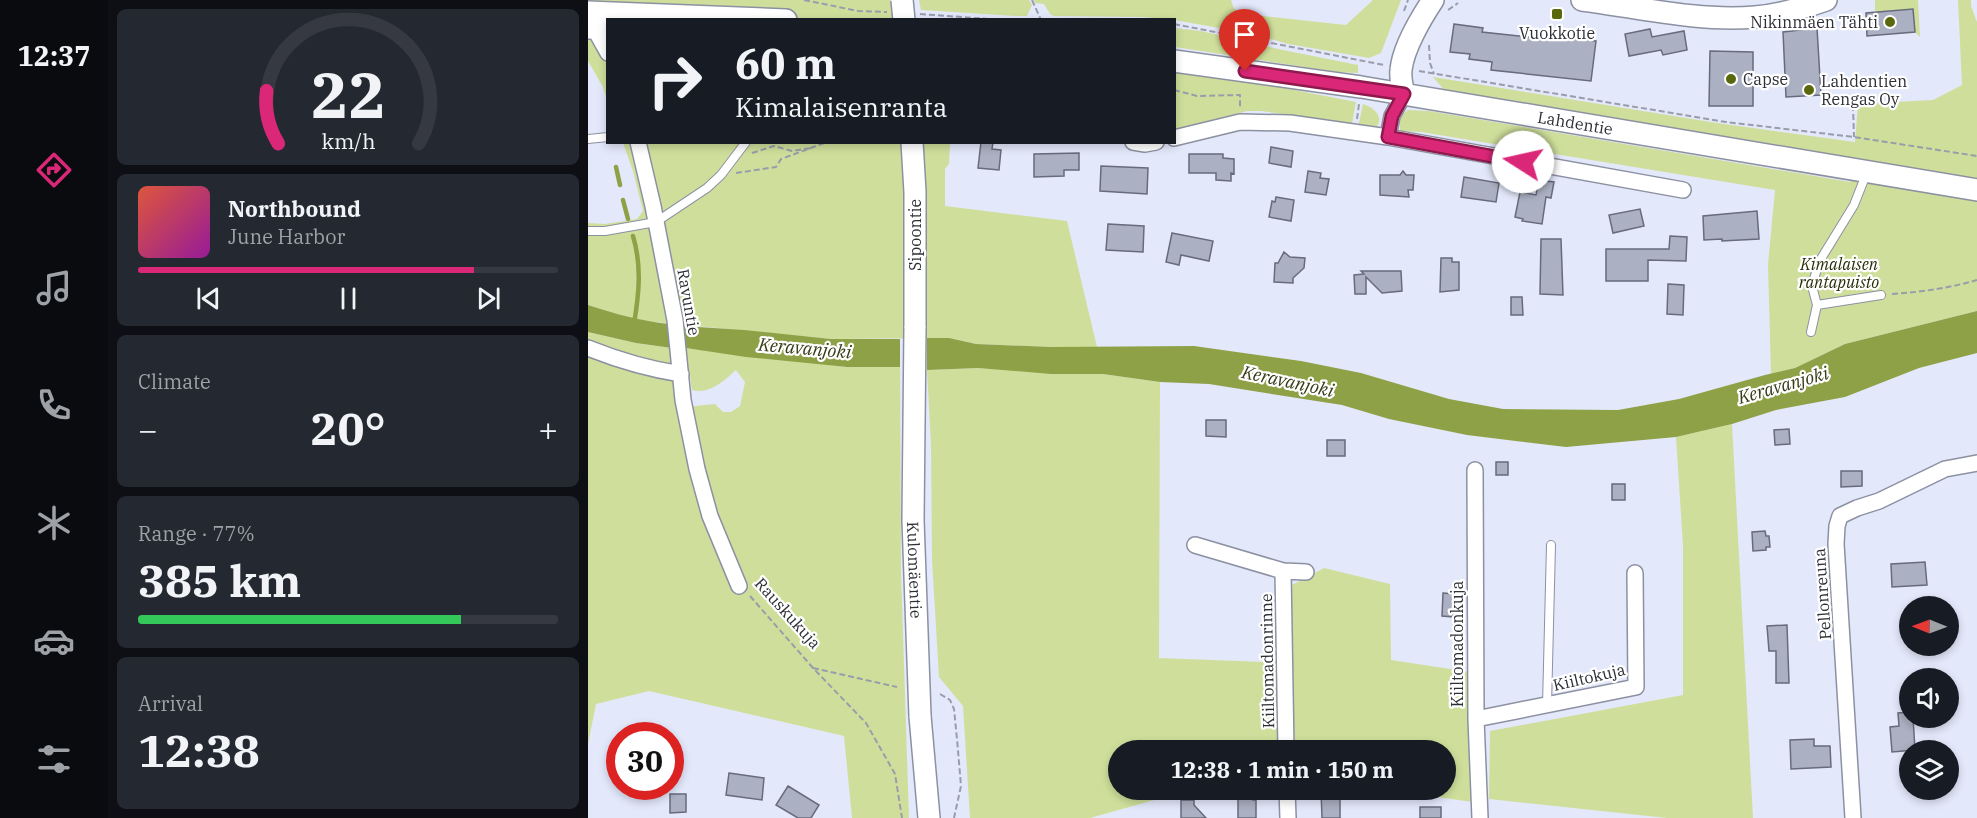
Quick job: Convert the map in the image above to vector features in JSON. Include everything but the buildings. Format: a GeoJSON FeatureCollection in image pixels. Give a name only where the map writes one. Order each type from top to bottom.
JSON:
{"type":"FeatureCollection","features":[{"type":"Feature","properties":{"kind":"main road"},"geometry":{"type":"LineString","coordinates":[[902,0],[904,18]]}},
{"type":"Feature","properties":{"kind":"main road"},"geometry":{"type":"LineString","coordinates":[[1582,0],[1618,2],[1678,14],[1726,17],[1754,17],[1797,10],[1826,0]]}},
{"type":"Feature","properties":{"kind":"main road"},"geometry":{"type":"LineString","coordinates":[[1404,94],[1401,69],[1405,55],[1422,35],[1424,14],[1435,3]]}},
{"type":"Feature","properties":{"kind":"main road"},"geometry":{"type":"LineString","coordinates":[[601,16],[694,18]]}},
{"type":"Feature","properties":{"kind":"main road","name":"Lahdentie"},"geometry":{"type":"LineString","coordinates":[[1176,61],[1404,94],[1977,190]]}},
{"type":"Feature","properties":{"kind":"main road","name":"Sipoontie"},"geometry":{"type":"LineString","coordinates":[[912,144],[915,192],[915,328]]}},
{"type":"Feature","properties":{"kind":"main road","name":"Kulomäentie"},"geometry":{"type":"LineString","coordinates":[[915,328],[913,520],[920,716],[930,815]]}},
{"type":"Feature","properties":{"kind":"street"},"geometry":{"type":"LineString","coordinates":[[601,16],[606,42]]}},
{"type":"Feature","properties":{"kind":"street"},"geometry":{"type":"LineString","coordinates":[[1388,137],[1392,116],[1404,94]]}},
{"type":"Feature","properties":{"kind":"street"},"geometry":{"type":"LineString","coordinates":[[1176,138],[1240,122],[1290,123],[1388,137],[1683,190]]}},
{"type":"Feature","properties":{"kind":"street","name":"Ravuntie"},"geometry":{"type":"LineString","coordinates":[[638,144],[675,320],[681,374]]}},
{"type":"Feature","properties":{"kind":"street"},"geometry":{"type":"LineString","coordinates":[[588,348],[635,365],[681,374]]}},
{"type":"Feature","properties":{"kind":"street","name":"Rauskukuja"},"geometry":{"type":"LineString","coordinates":[[681,374],[683,400],[710,516],[740,586]]}},
{"type":"Feature","properties":{"kind":"street","name":"Pellonreuna"},"geometry":{"type":"LineString","coordinates":[[1853,818],[1836,544],[1840,516],[1879,501],[1945,469],[1977,463]]}},
{"type":"Feature","properties":{"kind":"street","name":"Kiiltomadonkuja"},"geometry":{"type":"LineString","coordinates":[[1475,470],[1476,719],[1480,818]]}},
{"type":"Feature","properties":{"kind":"street","name":"Kiiltomadonrinne"},"geometry":{"type":"LineString","coordinates":[[1195,544],[1283,571],[1306,572]]}},
{"type":"Feature","properties":{"kind":"street","name":"Kiiltomadonrinne"},"geometry":{"type":"LineString","coordinates":[[1283,571],[1286,740]]}},
{"type":"Feature","properties":{"kind":"street","name":"Kiiltokuja"},"geometry":{"type":"LineString","coordinates":[[1476,719],[1636,687],[1635,573]]}},
{"type":"Feature","properties":{"kind":"street"},"geometry":{"type":"LineString","coordinates":[[1287,800],[1288,818]]}},
{"type":"Feature","properties":{"kind":"lane"},"geometry":{"type":"LineString","coordinates":[[588,140],[606,137]]}},
{"type":"Feature","properties":{"kind":"lane"},"geometry":{"type":"LineString","coordinates":[[588,231],[606,231],[656,222],[707,188],[721,175],[744,144]]}},
{"type":"Feature","properties":{"kind":"lane"},"geometry":{"type":"LineString","coordinates":[[1811,332],[1817,305],[1812,286],[1819,262],[1854,205],[1867,171]]}},
{"type":"Feature","properties":{"kind":"lane"},"geometry":{"type":"LineString","coordinates":[[1817,305],[1881,295]]}},
{"type":"Feature","properties":{"kind":"lane"},"geometry":{"type":"LineString","coordinates":[[1547,705],[1551,545]]}},
{"type":"Feature","properties":{"kind":"path"},"geometry":{"type":"LineString","coordinates":[[1032,0],[1040,18]]}},
{"type":"Feature","properties":{"kind":"path"},"geometry":{"type":"LineString","coordinates":[[1435,3],[1458,3]]}},
{"type":"Feature","properties":{"kind":"path"},"geometry":{"type":"LineString","coordinates":[[1176,24],[1384,65]]}},
{"type":"Feature","properties":{"kind":"path"},"geometry":{"type":"LineString","coordinates":[[1422,35],[1434,74],[1726,122],[1854,137],[1977,156]]}},
{"type":"Feature","properties":{"kind":"path"},"geometry":{"type":"LineString","coordinates":[[1176,91],[1197,96],[1240,95],[1240,122]]}},
{"type":"Feature","properties":{"kind":"path"},"geometry":{"type":"LineString","coordinates":[[1853,105],[1854,137]]}},
{"type":"Feature","properties":{"kind":"path"},"geometry":{"type":"LineString","coordinates":[[721,175],[776,167],[781,159],[823,144]]}},
{"type":"Feature","properties":{"kind":"path"},"geometry":{"type":"LineString","coordinates":[[737,154],[774,147],[792,151],[819,147]]}},
{"type":"Feature","properties":{"kind":"path"},"geometry":{"type":"LineString","coordinates":[[1881,295],[1950,288],[1977,280]]}},
{"type":"Feature","properties":{"kind":"path","name":"Rauskukuja"},"geometry":{"type":"LineString","coordinates":[[740,586],[866,723],[895,774],[902,818]]}},
{"type":"Feature","properties":{"kind":"path"},"geometry":{"type":"LineString","coordinates":[[813,668],[897,687]]}},
{"type":"Feature","properties":{"kind":"path"},"geometry":{"type":"LineString","coordinates":[[940,694],[950,700],[954,709],[961,786],[954,818]]}},
{"type":"Feature","properties":{"kind":"green space"},"geometry":{"type":"Polygon","coordinates":[[[588,0],[891,0],[893,18],[606,18],[606,97],[588,61],[588,0]]]}},
{"type":"Feature","properties":{"kind":"green space"},"geometry":{"type":"Polygon","coordinates":[[[919,0],[1029,0],[1032,5],[1027,16],[1016,16],[921,10],[919,0]]]}},
{"type":"Feature","properties":{"kind":"green space"},"geometry":{"type":"Polygon","coordinates":[[[1034,0],[1231,0],[1234,9],[1245,14],[1346,25],[1373,0],[1401,0],[1381,53],[1369,58],[1288,44],[1253,34],[1176,20],[1176,18],[1054,16],[1044,4],[1035,3],[1034,0]]]}},
{"type":"Feature","properties":{"kind":"green space"},"geometry":{"type":"Polygon","coordinates":[[[1875,0],[1918,0],[1920,37],[1915,32],[1875,12],[1875,0]]]}},
{"type":"Feature","properties":{"kind":"green space","name":"Kimalaisen rantapuisto"},"geometry":{"type":"Polygon","coordinates":[[[1958,0],[1971,0],[1977,22],[1977,311],[1845,344],[1795,368],[1771,374],[1768,265],[1775,190],[1421,132],[1400,131],[1400,116],[1408,110],[1429,111],[1850,182],[1853,160],[1445,91],[1433,77],[1717,123],[1855,142],[1858,104],[1933,100],[1962,85],[1958,0]]]}},
{"type":"Feature","properties":{"kind":"green space"},"geometry":{"type":"Polygon","coordinates":[[[1176,28],[1201,31],[1358,65],[1358,73],[1337,72],[1176,47],[1176,28]]]}},
{"type":"Feature","properties":{"kind":"green space"},"geometry":{"type":"Polygon","coordinates":[[[1176,70],[1233,78],[1356,102],[1352,124],[1247,111],[1176,130],[1176,70]]]}},
{"type":"Feature","properties":{"kind":"green space"},"geometry":{"type":"Polygon","coordinates":[[[1363,104],[1372,108],[1378,115],[1379,123],[1372,131],[1358,128],[1363,104]]]}},
{"type":"Feature","properties":{"kind":"green space"},"geometry":{"type":"Polygon","coordinates":[[[623,144],[950,144],[949,164],[945,169],[945,206],[1067,221],[1097,347],[976,344],[949,338],[831,339],[644,321],[588,305],[588,223],[605,224],[637,219],[643,211],[623,144]]]}},
{"type":"Feature","properties":{"kind":"green space"},"geometry":{"type":"Polygon","coordinates":[[[588,332],[636,343],[672,348],[685,407],[715,404],[723,412],[731,412],[740,406],[745,382],[736,370],[710,389],[692,390],[686,348],[846,367],[900,367],[901,572],[909,818],[852,818],[844,736],[649,691],[596,704],[588,744],[588,332]]]}},
{"type":"Feature","properties":{"kind":"green space"},"geometry":{"type":"Polygon","coordinates":[[[978,368],[1103,374],[1160,382],[1159,658],[1292,663],[1292,585],[1324,568],[1390,584],[1391,660],[1470,672],[1473,802],[1456,800],[1456,740],[1108,740],[1108,800],[1154,800],[1090,818],[970,818],[963,706],[939,677],[932,560],[931,445],[927,370],[978,368]]]}},
{"type":"Feature","properties":{"kind":"green space"},"geometry":{"type":"Polygon","coordinates":[[[1732,424],[1753,818],[1667,818],[1489,799],[1490,731],[1683,695],[1683,546],[1676,437],[1732,424]]]}},
{"type":"Feature","properties":{"kind":"water"},"geometry":{"type":"Polygon","coordinates":[[[588,305],[628,317],[669,324],[672,348],[636,343],[588,332],[588,305]]]}},
{"type":"Feature","properties":{"kind":"water","name":"Keravanjoki"},"geometry":{"type":"Polygon","coordinates":[[[1977,311],[1977,353],[1919,368],[1845,397],[1776,410],[1732,424],[1676,437],[1566,447],[1467,435],[1389,419],[1342,405],[1209,384],[1160,382],[1103,374],[1051,374],[978,368],[927,370],[927,338],[949,338],[976,344],[1051,347],[1194,346],[1301,361],[1361,373],[1449,399],[1503,409],[1618,410],[1679,399],[1795,368],[1845,344],[1977,311]]]}},
{"type":"Feature","properties":{"kind":"water","name":"Keravanjoki"},"geometry":{"type":"Polygon","coordinates":[[[683,326],[831,339],[900,339],[900,367],[847,367],[746,357],[686,348],[683,326]]]}},
{"type":"Feature","properties":{"kind":"waterway"},"geometry":{"type":"LineString","coordinates":[[616,167],[620,185]]}},
{"type":"Feature","properties":{"kind":"waterway"},"geometry":{"type":"LineString","coordinates":[[623,200],[628,219]]}},
{"type":"Feature","properties":{"kind":"waterway"},"geometry":{"type":"LineString","coordinates":[[633,236],[638,258],[639,280],[634,324]]}},
{"type":"Feature","properties":{"kind":"place","name":"Vuokkotie"},"geometry":{"type":"Point","coordinates":[1557,14]}},
{"type":"Feature","properties":{"kind":"place","name":"Nikinmäen Tähti"},"geometry":{"type":"Point","coordinates":[1890,22]}},
{"type":"Feature","properties":{"kind":"place","name":"Capse"},"geometry":{"type":"Point","coordinates":[1731,79]}},
{"type":"Feature","properties":{"kind":"place","name":"Lahdentien Rengas Oy"},"geometry":{"type":"Point","coordinates":[1809,90]}},
{"type":"Feature","properties":{"kind":"route"},"geometry":{"type":"LineString","coordinates":[[1245,71],[1404,94],[1392,116],[1388,137],[1523,162]]}}]}
